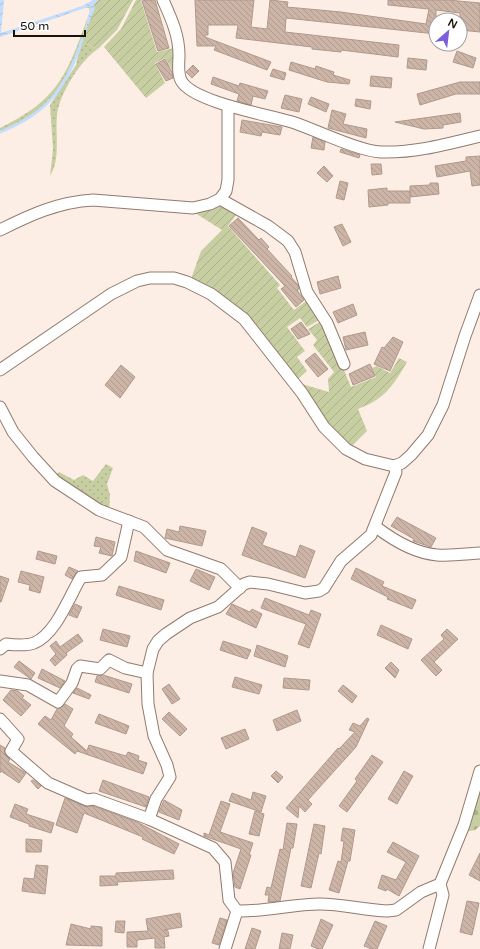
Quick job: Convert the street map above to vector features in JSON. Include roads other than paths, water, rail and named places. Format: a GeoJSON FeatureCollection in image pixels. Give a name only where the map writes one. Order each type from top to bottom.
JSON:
{"type":"FeatureCollection","features":[{"type":"Feature","properties":{"kind":"street"},"geometry":{"type":"LineString","coordinates":[[163,0],[179,44],[179,72],[181,82],[194,91],[228,106],[293,123],[366,149],[380,152],[425,149],[480,136]]}},
{"type":"Feature","properties":{"kind":"street"},"geometry":{"type":"LineString","coordinates":[[0,230],[53,206],[77,201],[93,200],[193,208],[210,204],[220,199],[226,190],[228,180],[228,106]]}},
{"type":"Feature","properties":{"kind":"street"},"geometry":{"type":"LineString","coordinates":[[220,199],[268,226],[288,241],[295,252],[307,292],[327,323],[344,364]]}},
{"type":"Feature","properties":{"kind":"street"},"geometry":{"type":"LineString","coordinates":[[0,370],[111,294],[137,282],[150,278],[174,278],[187,282],[211,294],[244,319],[302,393],[324,427],[346,449],[365,459],[394,466],[402,463],[411,455],[428,435],[435,422],[443,405],[465,336],[480,296]]}},
{"type":"Feature","properties":{"kind":"street"},"geometry":{"type":"LineString","coordinates":[[0,407],[13,432],[32,457],[55,481],[99,510],[144,527],[167,550],[221,569],[240,588]]}},
{"type":"Feature","properties":{"kind":"street"},"geometry":{"type":"LineString","coordinates":[[149,819],[156,799],[170,777],[170,773],[154,736],[150,722],[147,673],[153,649],[166,634],[190,618],[218,607],[240,588],[250,582],[268,584],[305,593],[324,588],[341,561],[372,534],[396,472],[394,466]]}},
{"type":"Feature","properties":{"kind":"street"},"geometry":{"type":"LineString","coordinates":[[0,649],[6,644],[33,643],[46,636],[53,628],[81,577],[102,575],[121,557],[129,521]]}},
{"type":"Feature","properties":{"kind":"street"},"geometry":{"type":"LineString","coordinates":[[376,526],[386,534],[419,551],[436,555],[451,556],[480,553]]}},
{"type":"Feature","properties":{"kind":"street"},"geometry":{"type":"LineString","coordinates":[[0,680],[28,685],[58,702],[72,683],[77,669],[80,666],[100,669],[108,660],[125,668],[147,673]]}},
{"type":"Feature","properties":{"kind":"street"},"geometry":{"type":"LineString","coordinates":[[0,720],[18,739],[11,751],[48,783],[87,800],[94,799],[149,819],[213,848],[225,862],[229,900],[237,911]]}},
{"type":"Feature","properties":{"kind":"street"},"geometry":{"type":"LineString","coordinates":[[429,949],[443,895],[440,884],[464,825],[480,771]]}},
{"type":"Feature","properties":{"kind":"street"},"geometry":{"type":"LineString","coordinates":[[237,911],[259,912],[298,905],[321,904],[387,912],[396,910],[421,892],[440,884]]}},
{"type":"Feature","properties":{"kind":"street"},"geometry":{"type":"LineString","coordinates":[[225,949],[237,911]]}},
{"type":"Feature","properties":{"kind":"water"},"geometry":{"type":"Polygon","coordinates":[[[0,0],[4,0],[1,33],[82,6],[93,0],[98,0],[94,4],[95,8],[82,40],[91,6],[0,37],[0,0]]]}},
{"type":"Feature","properties":{"kind":"waterway"},"geometry":{"type":"LineString","coordinates":[[0,132],[31,117],[53,97],[69,72],[82,40]]}}]}
